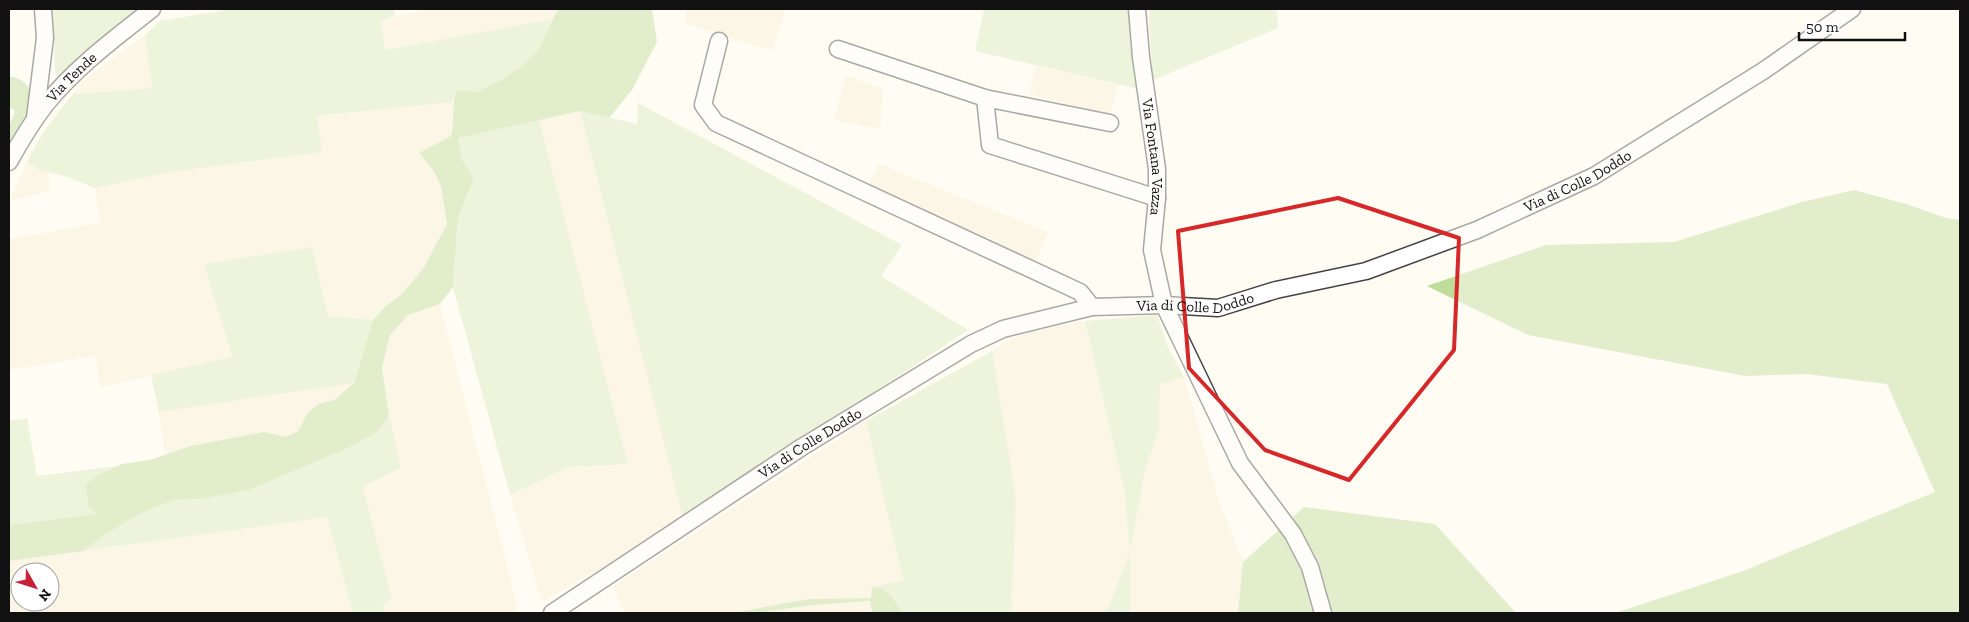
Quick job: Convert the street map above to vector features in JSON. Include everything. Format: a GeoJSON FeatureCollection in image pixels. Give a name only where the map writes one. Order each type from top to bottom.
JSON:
{"type":"FeatureCollection","features":[{"type":"Feature","properties":{"kind":"street"},"geometry":{"type":"LineString","coordinates":[[34,120],[45,38],[43,9]]}},
{"type":"Feature","properties":{"kind":"street","name":"Via Tende"},"geometry":{"type":"LineString","coordinates":[[9,162],[34,120],[70,78],[96,54],[152,9]]}},
{"type":"Feature","properties":{"kind":"street","name":"Via Fontana Vazza"},"geometry":{"type":"LineString","coordinates":[[1137,9],[1141,57],[1157,169],[1157,198],[1152,250],[1164,305],[1240,464],[1293,534],[1310,567],[1323,613]]}},
{"type":"Feature","properties":{"kind":"street","name":"Via di Colle Doddo"},"geometry":{"type":"LineString","coordinates":[[552,613],[802,447],[971,344],[1003,329],[1092,307],[1164,305],[1218,308],[1276,290],[1366,271],[1477,230],[1594,176],[1762,71],[1852,9]]}},
{"type":"Feature","properties":{"kind":"street"},"geometry":{"type":"LineString","coordinates":[[719,41],[703,105],[716,123],[1080,292],[1092,307]]}},
{"type":"Feature","properties":{"kind":"street"},"geometry":{"type":"LineString","coordinates":[[838,49],[985,98],[1110,123]]}},
{"type":"Feature","properties":{"kind":"street"},"geometry":{"type":"LineString","coordinates":[[985,98],[990,145],[1157,198]]}},
{"type":"Feature","properties":{"kind":"highlighted area"},"geometry":{"type":"Polygon","coordinates":[[[1338,198],[1459,238],[1454,350],[1349,480],[1265,450],[1189,368],[1178,231],[1338,198]]]}},
{"type":"Feature","properties":{"kind":"shaded area"},"geometry":{"type":"Polygon","coordinates":[[[419,9],[558,9],[553,19],[385,50],[381,21],[419,11],[419,9]]]}},
{"type":"Feature","properties":{"kind":"shaded area"},"geometry":{"type":"Polygon","coordinates":[[[686,9],[785,10],[773,51],[684,23],[686,9]]]}},
{"type":"Feature","properties":{"kind":"shaded area"},"geometry":{"type":"Polygon","coordinates":[[[145,35],[152,88],[73,94],[88,77],[145,35]]]}},
{"type":"Feature","properties":{"kind":"shaded area"},"geometry":{"type":"Polygon","coordinates":[[[1036,66],[1118,85],[1110,115],[1029,94],[1036,66]]]}},
{"type":"Feature","properties":{"kind":"shaded area"},"geometry":{"type":"Polygon","coordinates":[[[846,76],[883,89],[880,129],[834,120],[846,76]]]}},
{"type":"Feature","properties":{"kind":"shaded area"},"geometry":{"type":"Polygon","coordinates":[[[452,102],[454,122],[451,136],[419,153],[434,171],[441,187],[447,224],[423,269],[401,295],[386,306],[373,320],[328,316],[312,247],[204,264],[232,358],[100,387],[96,356],[9,370],[9,239],[100,223],[95,188],[171,172],[322,152],[317,116],[452,102]]]}},
{"type":"Feature","properties":{"kind":"shaded area"},"geometry":{"type":"Polygon","coordinates":[[[580,111],[683,518],[648,541],[542,602],[510,495],[568,467],[628,464],[539,119],[580,111]]]}},
{"type":"Feature","properties":{"kind":"shaded area"},"geometry":{"type":"Polygon","coordinates":[[[27,161],[39,170],[48,172],[50,190],[10,201],[27,161]]]}},
{"type":"Feature","properties":{"kind":"shaded area"},"geometry":{"type":"Polygon","coordinates":[[[879,164],[1048,232],[1035,263],[869,185],[879,164]]]}},
{"type":"Feature","properties":{"kind":"shaded area"},"geometry":{"type":"Polygon","coordinates":[[[440,304],[519,613],[385,613],[383,604],[392,599],[363,487],[401,468],[389,415],[382,368],[390,335],[408,315],[440,304]]]}},
{"type":"Feature","properties":{"kind":"shaded area"},"geometry":{"type":"Polygon","coordinates":[[[1085,321],[1125,493],[1130,550],[1144,475],[1159,429],[1160,384],[1184,377],[1220,504],[1243,562],[1238,613],[1130,613],[1130,554],[1108,608],[1102,613],[1011,612],[992,351],[1007,341],[1030,332],[1085,321]]]}},
{"type":"Feature","properties":{"kind":"shaded area"},"geometry":{"type":"Polygon","coordinates":[[[354,383],[334,400],[318,404],[307,414],[298,431],[286,437],[264,432],[190,446],[165,454],[159,412],[354,383]]]}},
{"type":"Feature","properties":{"kind":"shaded area"},"geometry":{"type":"Polygon","coordinates":[[[866,421],[903,580],[872,587],[872,598],[809,599],[732,613],[624,613],[614,586],[866,421]]]}},
{"type":"Feature","properties":{"kind":"shaded area"},"geometry":{"type":"Polygon","coordinates":[[[327,517],[353,613],[9,613],[9,561],[327,517]]]}},
{"type":"Feature","properties":{"kind":"shaded area"},"geometry":{"type":"Polygon","coordinates":[[[870,601],[872,613],[754,613],[813,605],[870,601]]]}},
{"type":"Feature","properties":{"kind":"green space"},"geometry":{"type":"Polygon","coordinates":[[[53,9],[140,9],[57,78],[55,72],[53,9]]]}},
{"type":"Feature","properties":{"kind":"green space"},"geometry":{"type":"Polygon","coordinates":[[[232,9],[394,9],[395,16],[381,21],[385,50],[553,19],[538,50],[522,66],[503,79],[476,92],[456,91],[452,102],[317,116],[322,152],[171,172],[95,188],[64,176],[39,170],[27,161],[44,131],[73,94],[152,88],[145,35],[160,21],[232,9]]]}},
{"type":"Feature","properties":{"kind":"green space"},"geometry":{"type":"Polygon","coordinates":[[[558,9],[652,9],[657,42],[632,90],[609,118],[580,111],[458,138],[462,160],[474,178],[458,218],[453,287],[440,304],[408,315],[390,335],[382,368],[389,415],[376,433],[348,448],[249,490],[202,499],[174,500],[139,514],[83,551],[9,561],[9,525],[96,514],[88,505],[86,484],[98,475],[122,464],[150,460],[190,446],[264,432],[286,437],[298,431],[307,414],[318,404],[334,400],[354,383],[373,320],[386,306],[401,295],[423,269],[447,224],[441,187],[434,171],[419,153],[451,136],[456,90],[476,92],[503,79],[522,66],[538,50],[558,9]]]}},
{"type":"Feature","properties":{"kind":"green space"},"geometry":{"type":"Polygon","coordinates":[[[984,9],[1133,9],[1138,89],[975,51],[984,9]]]}},
{"type":"Feature","properties":{"kind":"green space"},"geometry":{"type":"Polygon","coordinates":[[[1150,9],[1277,9],[1278,28],[1153,80],[1149,24],[1150,9]]]}},
{"type":"Feature","properties":{"kind":"green space"},"geometry":{"type":"Polygon","coordinates":[[[9,76],[22,81],[29,88],[31,98],[26,122],[9,153],[9,126],[15,111],[9,107],[9,76]]]}},
{"type":"Feature","properties":{"kind":"green space"},"geometry":{"type":"Polygon","coordinates":[[[638,103],[902,245],[881,276],[968,330],[683,518],[580,111],[637,124],[638,103]]]}},
{"type":"Feature","properties":{"kind":"green space"},"geometry":{"type":"Polygon","coordinates":[[[539,119],[628,464],[568,467],[510,495],[453,287],[458,218],[474,178],[462,160],[458,138],[539,119]]]}},
{"type":"Feature","properties":{"kind":"green space"},"geometry":{"type":"Polygon","coordinates":[[[1854,190],[1906,204],[1946,218],[1960,220],[1960,613],[1516,613],[1618,612],[1743,571],[1935,492],[1887,384],[1807,374],[1745,376],[1528,335],[1427,286],[1546,245],[1674,242],[1802,202],[1854,190]]]}},
{"type":"Feature","properties":{"kind":"green space"},"geometry":{"type":"Polygon","coordinates":[[[312,247],[328,316],[373,320],[354,383],[159,412],[151,375],[232,357],[204,264],[312,247]]]}},
{"type":"Feature","properties":{"kind":"green space"},"geometry":{"type":"Polygon","coordinates":[[[1157,315],[1167,345],[1184,377],[1160,384],[1159,429],[1144,475],[1130,552],[1125,493],[1085,321],[1157,315]]]}},
{"type":"Feature","properties":{"kind":"green space"},"geometry":{"type":"Polygon","coordinates":[[[992,351],[1016,500],[1011,612],[1016,613],[904,613],[888,593],[879,588],[872,587],[903,580],[866,421],[992,351]]]}},
{"type":"Feature","properties":{"kind":"green space"},"geometry":{"type":"Polygon","coordinates":[[[389,415],[401,468],[363,487],[392,599],[383,604],[385,613],[353,613],[327,517],[83,551],[139,514],[174,500],[202,499],[249,490],[348,448],[376,433],[389,415]]]}},
{"type":"Feature","properties":{"kind":"green space"},"geometry":{"type":"Polygon","coordinates":[[[27,418],[37,476],[118,466],[98,475],[97,514],[9,525],[9,421],[27,418]]]}},
{"type":"Feature","properties":{"kind":"green space"},"geometry":{"type":"Polygon","coordinates":[[[1304,507],[1435,524],[1516,613],[1238,613],[1243,562],[1304,507]]]}},
{"type":"Feature","properties":{"kind":"green space"},"geometry":{"type":"Polygon","coordinates":[[[1130,552],[1130,613],[1102,613],[1108,608],[1130,552]]]}},
{"type":"Feature","properties":{"kind":"green space"},"geometry":{"type":"Polygon","coordinates":[[[872,587],[879,588],[888,593],[904,613],[872,613],[870,601],[813,605],[754,613],[732,613],[809,599],[871,598],[872,587]]]}}]}
